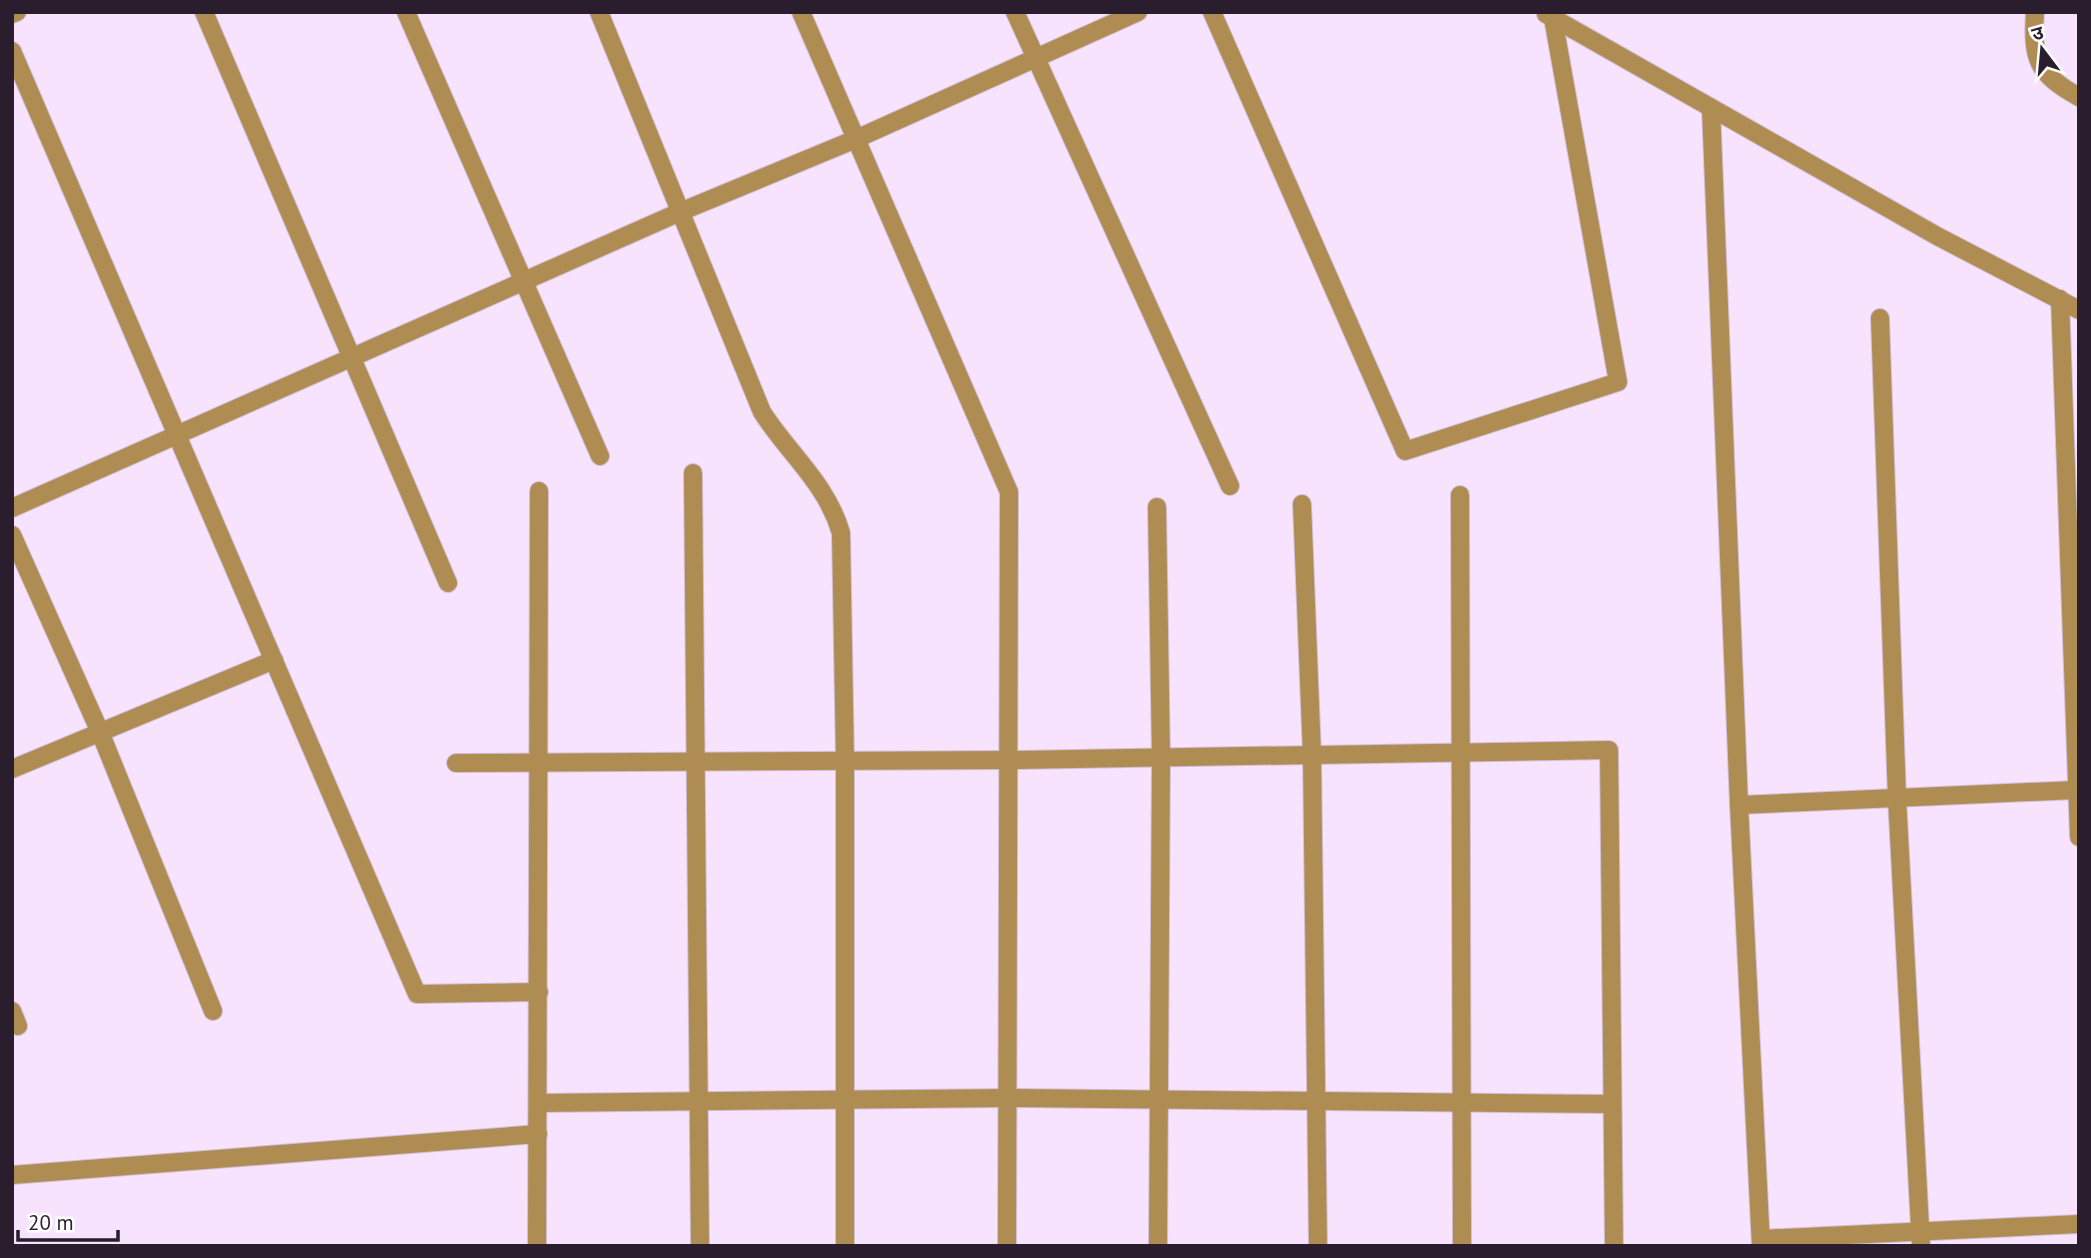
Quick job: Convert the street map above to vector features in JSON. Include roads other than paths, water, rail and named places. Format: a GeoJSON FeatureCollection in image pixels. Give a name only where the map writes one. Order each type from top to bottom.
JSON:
{"type":"FeatureCollection","features":[{"type":"Feature","properties":{"kind":"street"},"geometry":{"type":"LineString","coordinates":[[204,12],[447,583]]}},
{"type":"Feature","properties":{"kind":"street"},"geometry":{"type":"LineString","coordinates":[[406,12],[600,456]]}},
{"type":"Feature","properties":{"kind":"street"},"geometry":{"type":"LineString","coordinates":[[600,12],[762,412],[776,434],[816,478],[836,514],[844,552],[845,1246]]}},
{"type":"Feature","properties":{"kind":"street"},"geometry":{"type":"LineString","coordinates":[[800,12],[1009,492],[1007,1246]]}},
{"type":"Feature","properties":{"kind":"street"},"geometry":{"type":"LineString","coordinates":[[1015,12],[1230,486]]}},
{"type":"Feature","properties":{"kind":"street"},"geometry":{"type":"LineString","coordinates":[[12,508],[680,212],[1035,61],[1138,12]]}},
{"type":"Feature","properties":{"kind":"street"},"geometry":{"type":"LineString","coordinates":[[1212,12],[1405,451],[1618,383],[1548,15]]}},
{"type":"Feature","properties":{"kind":"street"},"geometry":{"type":"LineString","coordinates":[[2035,12],[2033,40],[2041,68],[2059,86],[2079,97]]}},
{"type":"Feature","properties":{"kind":"street"},"geometry":{"type":"LineString","coordinates":[[1548,15],[1937,236],[2079,310]]}},
{"type":"Feature","properties":{"kind":"street"},"geometry":{"type":"LineString","coordinates":[[12,51],[416,994],[539,992]]}},
{"type":"Feature","properties":{"kind":"street"},"geometry":{"type":"LineString","coordinates":[[1711,108],[1739,805],[1761,1242],[1920,1239],[2079,1224]]}},
{"type":"Feature","properties":{"kind":"street"},"geometry":{"type":"LineString","coordinates":[[2060,299],[2075,790],[2079,837]]}},
{"type":"Feature","properties":{"kind":"street"},"geometry":{"type":"LineString","coordinates":[[1880,318],[1897,798],[1920,1239]]}},
{"type":"Feature","properties":{"kind":"street"},"geometry":{"type":"LineString","coordinates":[[693,473],[694,762],[701,1100],[700,1246]]}},
{"type":"Feature","properties":{"kind":"street"},"geometry":{"type":"LineString","coordinates":[[537,1246],[539,491]]}},
{"type":"Feature","properties":{"kind":"street"},"geometry":{"type":"LineString","coordinates":[[1460,495],[1462,1246]]}},
{"type":"Feature","properties":{"kind":"street"},"geometry":{"type":"LineString","coordinates":[[1302,504],[1312,755],[1318,1246]]}},
{"type":"Feature","properties":{"kind":"street"},"geometry":{"type":"LineString","coordinates":[[1157,506],[1161,757],[1158,1246]]}},
{"type":"Feature","properties":{"kind":"street"},"geometry":{"type":"LineString","coordinates":[[12,535],[100,732],[213,1011]]}},
{"type":"Feature","properties":{"kind":"street"},"geometry":{"type":"LineString","coordinates":[[12,769],[274,660]]}},
{"type":"Feature","properties":{"kind":"street"},"geometry":{"type":"LineString","coordinates":[[456,763],[1009,760],[1609,750],[1614,1246]]}},
{"type":"Feature","properties":{"kind":"street"},"geometry":{"type":"LineString","coordinates":[[1739,805],[2075,790]]}},
{"type":"Feature","properties":{"kind":"street"},"geometry":{"type":"LineString","coordinates":[[538,1103],[1007,1098],[1612,1104]]}},
{"type":"Feature","properties":{"kind":"street"},"geometry":{"type":"LineString","coordinates":[[12,1175],[538,1134]]}}]}
